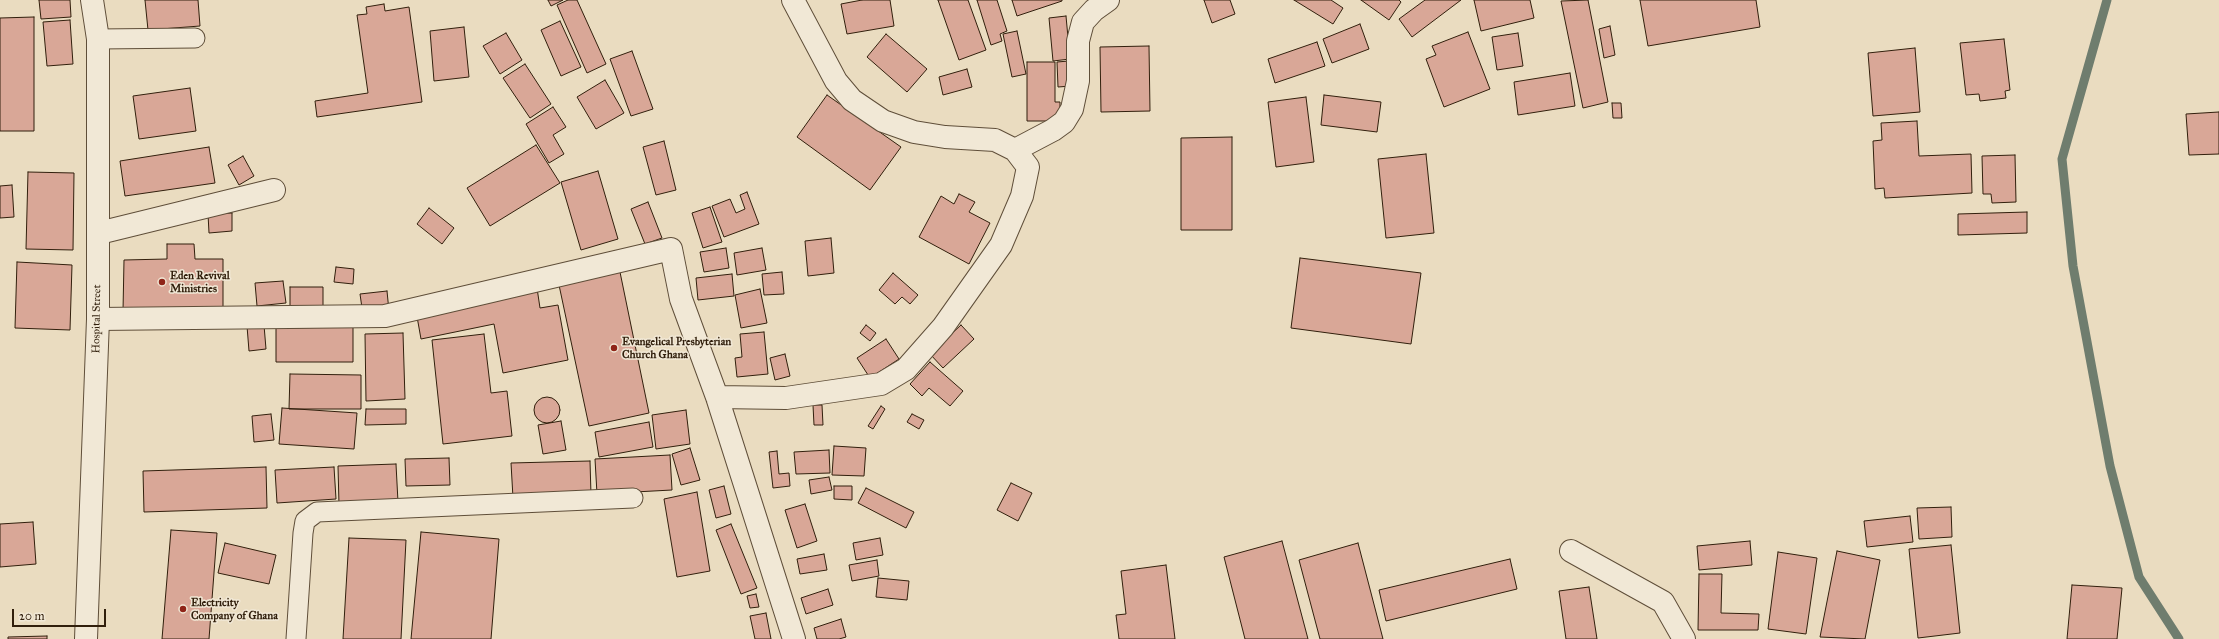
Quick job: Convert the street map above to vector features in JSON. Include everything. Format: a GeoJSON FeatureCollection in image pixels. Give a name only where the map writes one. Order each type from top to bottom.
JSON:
{"type":"FeatureCollection","features":[{"type":"Feature","properties":{"kind":"street","name":"Hospital Street"},"geometry":{"type":"LineString","coordinates":[[86,639],[98,318],[99,233],[98,39],[92,0]]}},
{"type":"Feature","properties":{"kind":"street"},"geometry":{"type":"LineString","coordinates":[[717,397],[786,398],[881,384],[906,369],[943,327],[1001,245],[1022,196],[1028,167],[1015,150],[995,140],[945,137],[914,132],[877,117],[852,100],[836,81],[793,0]]}},
{"type":"Feature","properties":{"kind":"street"},"geometry":{"type":"LineString","coordinates":[[1015,150],[1053,130],[1064,122],[1072,110],[1078,81],[1078,40],[1083,22],[1094,10],[1108,0]]}},
{"type":"Feature","properties":{"kind":"street"},"geometry":{"type":"LineString","coordinates":[[99,233],[274,190]]}},
{"type":"Feature","properties":{"kind":"street"},"geometry":{"type":"LineString","coordinates":[[98,318],[385,316],[671,249],[682,299],[717,397],[794,639]]}},
{"type":"Feature","properties":{"kind":"street"},"geometry":{"type":"LineString","coordinates":[[1571,552],[1663,602],[1684,639]]}},
{"type":"Feature","properties":{"kind":"lane"},"geometry":{"type":"LineString","coordinates":[[98,39],[195,38]]}},
{"type":"Feature","properties":{"kind":"lane"},"geometry":{"type":"LineString","coordinates":[[296,639],[302,533],[305,521],[317,512],[633,498]]}},
{"type":"Feature","properties":{"kind":"building"},"geometry":{"type":"Polygon","coordinates":[[[39,0],[70,0],[71,17],[41,19],[39,0]]]}},
{"type":"Feature","properties":{"kind":"building"},"geometry":{"type":"Polygon","coordinates":[[[145,0],[198,0],[200,26],[148,30],[145,0]]]}},
{"type":"Feature","properties":{"kind":"building"},"geometry":{"type":"Polygon","coordinates":[[[548,0],[563,0],[551,6],[548,0]]]}},
{"type":"Feature","properties":{"kind":"building"},"geometry":{"type":"Polygon","coordinates":[[[568,0],[577,0],[606,64],[587,73],[557,5],[568,0]]]}},
{"type":"Feature","properties":{"kind":"building"},"geometry":{"type":"Polygon","coordinates":[[[862,0],[890,0],[894,26],[847,34],[841,4],[862,0]]]}},
{"type":"Feature","properties":{"kind":"building"},"geometry":{"type":"Polygon","coordinates":[[[938,0],[968,0],[986,50],[959,60],[938,0]]]}},
{"type":"Feature","properties":{"kind":"building"},"geometry":{"type":"Polygon","coordinates":[[[977,0],[997,0],[1007,31],[1000,34],[1002,41],[991,45],[977,0]]]}},
{"type":"Feature","properties":{"kind":"building"},"geometry":{"type":"Polygon","coordinates":[[[1012,0],[1062,0],[1062,1],[1017,16],[1012,0]]]}},
{"type":"Feature","properties":{"kind":"building"},"geometry":{"type":"Polygon","coordinates":[[[1204,0],[1230,0],[1235,14],[1212,23],[1204,0]]]}},
{"type":"Feature","properties":{"kind":"building"},"geometry":{"type":"Polygon","coordinates":[[[1294,0],[1331,0],[1343,8],[1333,24],[1294,0]]]}},
{"type":"Feature","properties":{"kind":"building"},"geometry":{"type":"Polygon","coordinates":[[[1361,0],[1399,0],[1401,2],[1389,20],[1361,0]]]}},
{"type":"Feature","properties":{"kind":"building"},"geometry":{"type":"Polygon","coordinates":[[[1425,0],[1461,0],[1412,37],[1399,19],[1425,0]]]}},
{"type":"Feature","properties":{"kind":"building"},"geometry":{"type":"Polygon","coordinates":[[[1474,0],[1530,0],[1534,18],[1481,31],[1474,0]]]}},
{"type":"Feature","properties":{"kind":"building"},"geometry":{"type":"Polygon","coordinates":[[[1588,0],[1608,102],[1583,108],[1561,1],[1588,0]]]}},
{"type":"Feature","properties":{"kind":"building"},"geometry":{"type":"Polygon","coordinates":[[[1640,0],[1756,0],[1760,27],[1648,46],[1640,0]]]}},
{"type":"Feature","properties":{"kind":"building"},"geometry":{"type":"Polygon","coordinates":[[[384,4],[385,11],[409,7],[422,102],[317,117],[315,101],[368,93],[357,15],[367,14],[366,7],[384,4]]]}},
{"type":"Feature","properties":{"kind":"building"},"geometry":{"type":"Polygon","coordinates":[[[1066,16],[1070,59],[1053,61],[1049,18],[1066,16]]]}},
{"type":"Feature","properties":{"kind":"building"},"geometry":{"type":"Polygon","coordinates":[[[34,17],[34,131],[0,131],[0,18],[34,17]]]}},
{"type":"Feature","properties":{"kind":"building"},"geometry":{"type":"Polygon","coordinates":[[[70,20],[73,64],[47,66],[43,22],[70,20]]]}},
{"type":"Feature","properties":{"kind":"building"},"geometry":{"type":"Polygon","coordinates":[[[560,21],[581,67],[561,76],[541,30],[560,21]]]}},
{"type":"Feature","properties":{"kind":"building"},"geometry":{"type":"Polygon","coordinates":[[[1360,24],[1369,49],[1332,63],[1323,39],[1360,24]]]}},
{"type":"Feature","properties":{"kind":"building"},"geometry":{"type":"Polygon","coordinates":[[[1610,26],[1615,55],[1604,58],[1599,29],[1610,26]]]}},
{"type":"Feature","properties":{"kind":"building"},"geometry":{"type":"Polygon","coordinates":[[[464,27],[469,77],[434,81],[430,31],[464,27]]]}},
{"type":"Feature","properties":{"kind":"building"},"geometry":{"type":"Polygon","coordinates":[[[1017,31],[1026,74],[1012,77],[1003,34],[1017,31]]]}},
{"type":"Feature","properties":{"kind":"building"},"geometry":{"type":"Polygon","coordinates":[[[1468,32],[1490,89],[1444,107],[1426,59],[1436,55],[1432,46],[1468,32]]]}},
{"type":"Feature","properties":{"kind":"building"},"geometry":{"type":"Polygon","coordinates":[[[506,33],[522,60],[500,74],[483,46],[506,33]]]}},
{"type":"Feature","properties":{"kind":"building"},"geometry":{"type":"Polygon","coordinates":[[[1518,33],[1523,66],[1497,70],[1492,37],[1518,33]]]}},
{"type":"Feature","properties":{"kind":"building"},"geometry":{"type":"Polygon","coordinates":[[[886,34],[927,69],[907,92],[867,57],[886,34]]]}},
{"type":"Feature","properties":{"kind":"building"},"geometry":{"type":"Polygon","coordinates":[[[2004,39],[2010,90],[2005,91],[2006,98],[1980,101],[1979,94],[1966,95],[1960,43],[2004,39]]]}},
{"type":"Feature","properties":{"kind":"building"},"geometry":{"type":"Polygon","coordinates":[[[1317,42],[1325,66],[1275,83],[1268,59],[1317,42]]]}},
{"type":"Feature","properties":{"kind":"building"},"geometry":{"type":"Polygon","coordinates":[[[1149,46],[1150,111],[1101,112],[1100,47],[1149,46]]]}},
{"type":"Feature","properties":{"kind":"building"},"geometry":{"type":"Polygon","coordinates":[[[1915,48],[1920,112],[1873,116],[1868,53],[1915,48]]]}},
{"type":"Feature","properties":{"kind":"building"},"geometry":{"type":"Polygon","coordinates":[[[632,51],[653,109],[631,116],[610,59],[632,51]]]}},
{"type":"Feature","properties":{"kind":"building"},"geometry":{"type":"Polygon","coordinates":[[[1069,61],[1071,86],[1058,87],[1057,62],[1069,61]]]}},
{"type":"Feature","properties":{"kind":"building"},"geometry":{"type":"Polygon","coordinates":[[[1027,62],[1055,62],[1055,102],[1060,102],[1060,121],[1027,121],[1027,62]]]}},
{"type":"Feature","properties":{"kind":"building"},"geometry":{"type":"Polygon","coordinates":[[[525,64],[551,104],[530,118],[503,78],[525,64]]]}},
{"type":"Feature","properties":{"kind":"building"},"geometry":{"type":"Polygon","coordinates":[[[967,69],[972,87],[943,95],[939,77],[967,69]]]}},
{"type":"Feature","properties":{"kind":"building"},"geometry":{"type":"Polygon","coordinates":[[[1570,73],[1575,106],[1518,115],[1514,82],[1570,73]]]}},
{"type":"Feature","properties":{"kind":"building"},"geometry":{"type":"Polygon","coordinates":[[[605,80],[624,113],[596,129],[577,97],[605,80]]]}},
{"type":"Feature","properties":{"kind":"building"},"geometry":{"type":"Polygon","coordinates":[[[190,88],[196,131],[139,139],[133,96],[190,88]]]}},
{"type":"Feature","properties":{"kind":"building"},"geometry":{"type":"Polygon","coordinates":[[[827,95],[901,147],[870,190],[797,137],[827,95]]]}},
{"type":"Feature","properties":{"kind":"building"},"geometry":{"type":"Polygon","coordinates":[[[1324,95],[1381,102],[1377,132],[1321,125],[1324,95]]]}},
{"type":"Feature","properties":{"kind":"building"},"geometry":{"type":"Polygon","coordinates":[[[1306,97],[1314,162],[1276,167],[1268,102],[1306,97]]]}},
{"type":"Feature","properties":{"kind":"building"},"geometry":{"type":"Polygon","coordinates":[[[1612,103],[1621,103],[1622,118],[1613,118],[1612,103]]]}},
{"type":"Feature","properties":{"kind":"building"},"geometry":{"type":"Polygon","coordinates":[[[553,107],[566,127],[553,135],[564,154],[549,163],[526,124],[553,107]]]}},
{"type":"Feature","properties":{"kind":"building"},"geometry":{"type":"Polygon","coordinates":[[[2219,112],[2219,154],[2189,155],[2186,114],[2219,112]]]}},
{"type":"Feature","properties":{"kind":"building"},"geometry":{"type":"Polygon","coordinates":[[[1917,121],[1919,156],[1971,154],[1972,193],[1885,198],[1884,188],[1875,189],[1873,141],[1882,140],[1881,123],[1917,121]]]}},
{"type":"Feature","properties":{"kind":"building"},"geometry":{"type":"Polygon","coordinates":[[[1232,137],[1232,230],[1181,230],[1181,138],[1232,137]]]}},
{"type":"Feature","properties":{"kind":"building"},"geometry":{"type":"Polygon","coordinates":[[[664,141],[676,190],[656,195],[643,147],[664,141]]]}},
{"type":"Feature","properties":{"kind":"building"},"geometry":{"type":"Polygon","coordinates":[[[536,145],[560,183],[490,226],[467,188],[536,145]]]}},
{"type":"Feature","properties":{"kind":"building"},"geometry":{"type":"Polygon","coordinates":[[[209,147],[215,183],[125,196],[120,161],[209,147]]]}},
{"type":"Feature","properties":{"kind":"building"},"geometry":{"type":"Polygon","coordinates":[[[1426,154],[1434,233],[1386,238],[1378,159],[1426,154]]]}},
{"type":"Feature","properties":{"kind":"building"},"geometry":{"type":"Polygon","coordinates":[[[2015,155],[2016,202],[1992,203],[1991,194],[1983,194],[1982,156],[2015,155]]]}},
{"type":"Feature","properties":{"kind":"building"},"geometry":{"type":"Polygon","coordinates":[[[243,156],[254,176],[239,185],[228,165],[243,156]]]}},
{"type":"Feature","properties":{"kind":"building"},"geometry":{"type":"Polygon","coordinates":[[[598,171],[618,239],[581,250],[561,182],[598,171]]]}},
{"type":"Feature","properties":{"kind":"building"},"geometry":{"type":"Polygon","coordinates":[[[28,172],[74,173],[73,250],[26,249],[28,172]]]}},
{"type":"Feature","properties":{"kind":"building"},"geometry":{"type":"Polygon","coordinates":[[[12,185],[14,217],[0,218],[0,186],[12,185]]]}},
{"type":"Feature","properties":{"kind":"building"},"geometry":{"type":"Polygon","coordinates":[[[747,192],[759,224],[724,237],[712,206],[730,199],[736,213],[745,209],[740,195],[747,192]]]}},
{"type":"Feature","properties":{"kind":"building"},"geometry":{"type":"Polygon","coordinates":[[[959,194],[975,202],[969,212],[990,223],[969,264],[919,237],[941,196],[954,204],[959,194]]]}},
{"type":"Feature","properties":{"kind":"building"},"geometry":{"type":"Polygon","coordinates":[[[648,202],[662,238],[645,244],[631,209],[648,202]]]}},
{"type":"Feature","properties":{"kind":"building"},"geometry":{"type":"Polygon","coordinates":[[[710,207],[722,242],[703,248],[692,213],[710,207]]]}},
{"type":"Feature","properties":{"kind":"building"},"geometry":{"type":"Polygon","coordinates":[[[429,208],[454,228],[442,244],[417,224],[429,208]]]}},
{"type":"Feature","properties":{"kind":"building"},"geometry":{"type":"Polygon","coordinates":[[[2027,212],[2027,233],[1958,235],[1958,214],[2027,212]]]}},
{"type":"Feature","properties":{"kind":"building"},"geometry":{"type":"Polygon","coordinates":[[[232,213],[232,231],[209,233],[208,214],[232,213]]]}},
{"type":"Feature","properties":{"kind":"building"},"geometry":{"type":"Polygon","coordinates":[[[831,238],[834,273],[808,276],[805,241],[831,238]]]}},
{"type":"Feature","properties":{"kind":"building"},"geometry":{"type":"Polygon","coordinates":[[[167,244],[194,244],[195,259],[223,259],[223,309],[123,311],[124,260],[167,259],[167,244]]]}},
{"type":"Feature","properties":{"kind":"building"},"geometry":{"type":"Polygon","coordinates":[[[726,248],[729,268],[704,272],[700,252],[726,248]]]}},
{"type":"Feature","properties":{"kind":"building"},"geometry":{"type":"Polygon","coordinates":[[[762,248],[766,270],[737,275],[734,253],[762,248]]]}},
{"type":"Feature","properties":{"kind":"building"},"geometry":{"type":"Polygon","coordinates":[[[1300,258],[1421,273],[1411,344],[1291,328],[1300,258]]]}},
{"type":"Feature","properties":{"kind":"building"},"geometry":{"type":"Polygon","coordinates":[[[17,262],[72,265],[70,330],[15,328],[17,262]]]}},
{"type":"Feature","properties":{"kind":"building"},"geometry":{"type":"Polygon","coordinates":[[[336,267],[354,269],[353,284],[334,282],[336,267]]]}},
{"type":"Feature","properties":{"kind":"building"},"geometry":{"type":"Polygon","coordinates":[[[620,272],[649,413],[589,426],[559,285],[620,272]]]}},
{"type":"Feature","properties":{"kind":"building"},"geometry":{"type":"Polygon","coordinates":[[[782,272],[784,294],[764,295],[762,274],[782,272]]]}},
{"type":"Feature","properties":{"kind":"building"},"geometry":{"type":"Polygon","coordinates":[[[893,273],[918,295],[910,304],[902,297],[895,304],[879,290],[893,273]]]}},
{"type":"Feature","properties":{"kind":"building"},"geometry":{"type":"Polygon","coordinates":[[[732,274],[734,296],[698,300],[696,278],[732,274]]]}},
{"type":"Feature","properties":{"kind":"building"},"geometry":{"type":"Polygon","coordinates":[[[283,281],[286,303],[257,306],[255,283],[283,281]]]}},
{"type":"Feature","properties":{"kind":"building"},"geometry":{"type":"Polygon","coordinates":[[[290,287],[323,287],[323,311],[290,311],[290,287]]]}},
{"type":"Feature","properties":{"kind":"building"},"geometry":{"type":"Polygon","coordinates":[[[537,288],[540,308],[558,305],[568,360],[503,373],[494,324],[421,339],[416,311],[537,288]]]}},
{"type":"Feature","properties":{"kind":"building"},"geometry":{"type":"Polygon","coordinates":[[[760,289],[767,323],[741,328],[735,295],[760,289]]]}},
{"type":"Feature","properties":{"kind":"building"},"geometry":{"type":"Polygon","coordinates":[[[387,291],[389,311],[363,315],[360,294],[387,291]]]}},
{"type":"Feature","properties":{"kind":"building"},"geometry":{"type":"Polygon","coordinates":[[[264,325],[266,349],[249,351],[247,326],[264,325]]]}},
{"type":"Feature","properties":{"kind":"building"},"geometry":{"type":"Polygon","coordinates":[[[866,325],[876,333],[870,341],[860,333],[866,325]]]}},
{"type":"Feature","properties":{"kind":"building"},"geometry":{"type":"Polygon","coordinates":[[[961,325],[974,339],[943,368],[930,354],[961,325]]]}},
{"type":"Feature","properties":{"kind":"building"},"geometry":{"type":"Polygon","coordinates":[[[353,327],[353,362],[276,362],[276,328],[353,327]]]}},
{"type":"Feature","properties":{"kind":"building"},"geometry":{"type":"Polygon","coordinates":[[[764,332],[768,374],[737,377],[735,358],[742,357],[740,334],[764,332]]]}},
{"type":"Feature","properties":{"kind":"building"},"geometry":{"type":"Polygon","coordinates":[[[403,333],[405,399],[366,401],[365,334],[403,333]]]}},
{"type":"Feature","properties":{"kind":"building"},"geometry":{"type":"Polygon","coordinates":[[[484,334],[491,393],[507,391],[512,436],[443,444],[432,340],[484,334]]]}},
{"type":"Feature","properties":{"kind":"building"},"geometry":{"type":"Polygon","coordinates":[[[886,339],[899,359],[870,378],[857,358],[886,339]]]}},
{"type":"Feature","properties":{"kind":"building"},"geometry":{"type":"Polygon","coordinates":[[[785,354],[790,376],[775,380],[770,358],[785,354]]]}},
{"type":"Feature","properties":{"kind":"building"},"geometry":{"type":"Polygon","coordinates":[[[930,362],[963,391],[950,406],[929,388],[922,396],[910,384],[930,362]]]}},
{"type":"Feature","properties":{"kind":"building"},"geometry":{"type":"Polygon","coordinates":[[[290,374],[361,375],[361,409],[289,409],[290,374]]]}},
{"type":"Feature","properties":{"kind":"building"},"geometry":{"type":"Polygon","coordinates":[[[547,397],[556,401],[560,410],[556,419],[547,423],[538,419],[534,410],[538,401],[547,397]]]}},
{"type":"Feature","properties":{"kind":"building"},"geometry":{"type":"Polygon","coordinates":[[[813,405],[822,405],[823,425],[814,425],[813,405]]]}},
{"type":"Feature","properties":{"kind":"building"},"geometry":{"type":"Polygon","coordinates":[[[881,406],[885,409],[873,429],[868,426],[881,406]]]}},
{"type":"Feature","properties":{"kind":"building"},"geometry":{"type":"Polygon","coordinates":[[[282,408],[357,413],[354,449],[279,444],[282,408]]]}},
{"type":"Feature","properties":{"kind":"building"},"geometry":{"type":"Polygon","coordinates":[[[366,409],[406,409],[406,424],[365,425],[366,409]]]}},
{"type":"Feature","properties":{"kind":"building"},"geometry":{"type":"Polygon","coordinates":[[[686,410],[690,444],[656,449],[652,415],[686,410]]]}},
{"type":"Feature","properties":{"kind":"building"},"geometry":{"type":"Polygon","coordinates":[[[271,414],[274,440],[254,442],[252,416],[271,414]]]}},
{"type":"Feature","properties":{"kind":"building"},"geometry":{"type":"Polygon","coordinates":[[[912,414],[924,420],[919,429],[907,422],[912,414]]]}},
{"type":"Feature","properties":{"kind":"building"},"geometry":{"type":"Polygon","coordinates":[[[561,421],[566,450],[543,454],[538,425],[561,421]]]}},
{"type":"Feature","properties":{"kind":"building"},"geometry":{"type":"Polygon","coordinates":[[[649,422],[653,447],[599,457],[595,432],[649,422]]]}},
{"type":"Feature","properties":{"kind":"building"},"geometry":{"type":"Polygon","coordinates":[[[834,446],[866,448],[864,476],[832,475],[834,446]]]}},
{"type":"Feature","properties":{"kind":"building"},"geometry":{"type":"Polygon","coordinates":[[[690,448],[700,480],[681,485],[672,454],[690,448]]]}},
{"type":"Feature","properties":{"kind":"building"},"geometry":{"type":"Polygon","coordinates":[[[829,450],[830,473],[796,474],[794,452],[829,450]]]}},
{"type":"Feature","properties":{"kind":"building"},"geometry":{"type":"Polygon","coordinates":[[[777,451],[779,474],[789,473],[790,486],[773,488],[769,452],[777,451]]]}},
{"type":"Feature","properties":{"kind":"building"},"geometry":{"type":"Polygon","coordinates":[[[670,455],[672,490],[597,494],[595,459],[670,455]]]}},
{"type":"Feature","properties":{"kind":"building"},"geometry":{"type":"Polygon","coordinates":[[[449,458],[450,485],[406,486],[405,459],[449,458]]]}},
{"type":"Feature","properties":{"kind":"building"},"geometry":{"type":"Polygon","coordinates":[[[590,461],[591,495],[513,498],[511,463],[590,461]]]}},
{"type":"Feature","properties":{"kind":"building"},"geometry":{"type":"Polygon","coordinates":[[[396,464],[398,502],[339,505],[338,466],[396,464]]]}},
{"type":"Feature","properties":{"kind":"building"},"geometry":{"type":"Polygon","coordinates":[[[266,467],[267,508],[144,512],[143,471],[266,467]]]}},
{"type":"Feature","properties":{"kind":"building"},"geometry":{"type":"Polygon","coordinates":[[[334,467],[336,499],[277,503],[275,470],[334,467]]]}},
{"type":"Feature","properties":{"kind":"building"},"geometry":{"type":"Polygon","coordinates":[[[829,477],[832,490],[811,494],[809,480],[829,477]]]}},
{"type":"Feature","properties":{"kind":"building"},"geometry":{"type":"Polygon","coordinates":[[[1011,483],[1032,493],[1018,521],[997,510],[1011,483]]]}},
{"type":"Feature","properties":{"kind":"building"},"geometry":{"type":"Polygon","coordinates":[[[724,486],[731,514],[716,518],[709,490],[724,486]]]}},
{"type":"Feature","properties":{"kind":"building"},"geometry":{"type":"Polygon","coordinates":[[[834,486],[852,486],[852,500],[834,499],[834,486]]]}},
{"type":"Feature","properties":{"kind":"building"},"geometry":{"type":"Polygon","coordinates":[[[866,488],[914,512],[906,528],[858,503],[866,488]]]}},
{"type":"Feature","properties":{"kind":"building"},"geometry":{"type":"Polygon","coordinates":[[[697,492],[710,571],[677,577],[664,499],[697,492]]]}},
{"type":"Feature","properties":{"kind":"building"},"geometry":{"type":"Polygon","coordinates":[[[805,504],[817,541],[797,548],[785,510],[805,504]]]}},
{"type":"Feature","properties":{"kind":"building"},"geometry":{"type":"Polygon","coordinates":[[[1951,507],[1952,537],[1919,539],[1917,508],[1951,507]]]}},
{"type":"Feature","properties":{"kind":"building"},"geometry":{"type":"Polygon","coordinates":[[[1910,516],[1913,542],[1867,547],[1864,521],[1910,516]]]}},
{"type":"Feature","properties":{"kind":"building"},"geometry":{"type":"Polygon","coordinates":[[[33,522],[36,564],[0,567],[0,524],[33,522]]]}},
{"type":"Feature","properties":{"kind":"building"},"geometry":{"type":"Polygon","coordinates":[[[731,524],[757,588],[741,594],[716,530],[731,524]]]}},
{"type":"Feature","properties":{"kind":"building"},"geometry":{"type":"Polygon","coordinates":[[[171,530],[217,533],[209,639],[162,639],[171,530]]]}},
{"type":"Feature","properties":{"kind":"building"},"geometry":{"type":"Polygon","coordinates":[[[421,532],[499,539],[491,639],[411,639],[421,532]]]}},
{"type":"Feature","properties":{"kind":"building"},"geometry":{"type":"Polygon","coordinates":[[[349,538],[406,540],[401,639],[343,639],[349,538]]]}},
{"type":"Feature","properties":{"kind":"building"},"geometry":{"type":"Polygon","coordinates":[[[880,538],[883,555],[856,560],[853,543],[880,538]]]}},
{"type":"Feature","properties":{"kind":"building"},"geometry":{"type":"Polygon","coordinates":[[[1282,541],[1308,639],[1245,639],[1224,557],[1282,541]]]}},
{"type":"Feature","properties":{"kind":"building"},"geometry":{"type":"Polygon","coordinates":[[[1750,541],[1752,565],[1699,570],[1697,546],[1750,541]]]}},
{"type":"Feature","properties":{"kind":"building"},"geometry":{"type":"Polygon","coordinates":[[[225,543],[276,555],[269,584],[218,573],[225,543]]]}},
{"type":"Feature","properties":{"kind":"building"},"geometry":{"type":"Polygon","coordinates":[[[1358,543],[1383,639],[1320,639],[1299,560],[1358,543]]]}},
{"type":"Feature","properties":{"kind":"building"},"geometry":{"type":"Polygon","coordinates":[[[1951,545],[1960,633],[1918,638],[1909,549],[1951,545]]]}},
{"type":"Feature","properties":{"kind":"building"},"geometry":{"type":"Polygon","coordinates":[[[1837,551],[1880,560],[1865,639],[1820,637],[1837,551]]]}},
{"type":"Feature","properties":{"kind":"building"},"geometry":{"type":"Polygon","coordinates":[[[1778,552],[1817,558],[1806,634],[1768,629],[1778,552]]]}},
{"type":"Feature","properties":{"kind":"building"},"geometry":{"type":"Polygon","coordinates":[[[824,554],[827,570],[800,574],[797,559],[824,554]]]}},
{"type":"Feature","properties":{"kind":"building"},"geometry":{"type":"Polygon","coordinates":[[[1510,559],[1517,589],[1386,621],[1379,590],[1510,559]]]}},
{"type":"Feature","properties":{"kind":"building"},"geometry":{"type":"Polygon","coordinates":[[[877,560],[879,576],[852,581],[849,565],[877,560]]]}},
{"type":"Feature","properties":{"kind":"building"},"geometry":{"type":"Polygon","coordinates":[[[1166,565],[1175,639],[1119,639],[1116,615],[1126,614],[1121,571],[1166,565]]]}},
{"type":"Feature","properties":{"kind":"building"},"geometry":{"type":"Polygon","coordinates":[[[1699,574],[1722,574],[1721,613],[1759,614],[1758,630],[1698,630],[1699,574]]]}},
{"type":"Feature","properties":{"kind":"building"},"geometry":{"type":"Polygon","coordinates":[[[878,578],[909,581],[907,600],[876,597],[878,578]]]}},
{"type":"Feature","properties":{"kind":"building"},"geometry":{"type":"Polygon","coordinates":[[[2072,585],[2122,588],[2117,639],[2067,639],[2072,585]]]}},
{"type":"Feature","properties":{"kind":"building"},"geometry":{"type":"Polygon","coordinates":[[[1589,587],[1597,639],[1566,639],[1559,591],[1589,587]]]}},
{"type":"Feature","properties":{"kind":"building"},"geometry":{"type":"Polygon","coordinates":[[[828,589],[833,605],[806,614],[801,598],[828,589]]]}},
{"type":"Feature","properties":{"kind":"building"},"geometry":{"type":"Polygon","coordinates":[[[756,594],[759,607],[750,608],[747,596],[756,594]]]}},
{"type":"Feature","properties":{"kind":"building"},"geometry":{"type":"Polygon","coordinates":[[[766,613],[771,639],[755,639],[750,616],[766,613]]]}},
{"type":"Feature","properties":{"kind":"building"},"geometry":{"type":"Polygon","coordinates":[[[841,619],[846,637],[839,639],[817,639],[814,628],[841,619]]]}},
{"type":"Feature","properties":{"kind":"building"},"geometry":{"type":"Polygon","coordinates":[[[47,636],[47,639],[8,639],[8,637],[47,636]]]}},
{"type":"Feature","properties":{"kind":"waterway"},"geometry":{"type":"LineString","coordinates":[[2107,0],[2062,159],[2073,266],[2110,466],[2139,577],[2179,639]]}},
{"type":"Feature","properties":{"kind":"place","name":"Eden Revival Ministries"},"geometry":{"type":"Point","coordinates":[162,282]}},
{"type":"Feature","properties":{"kind":"place","name":"Evangelical Presbyterian Church Ghana"},"geometry":{"type":"Point","coordinates":[614,348]}},
{"type":"Feature","properties":{"kind":"place","name":"Electricity Company of Ghana"},"geometry":{"type":"Point","coordinates":[183,609]}}]}
